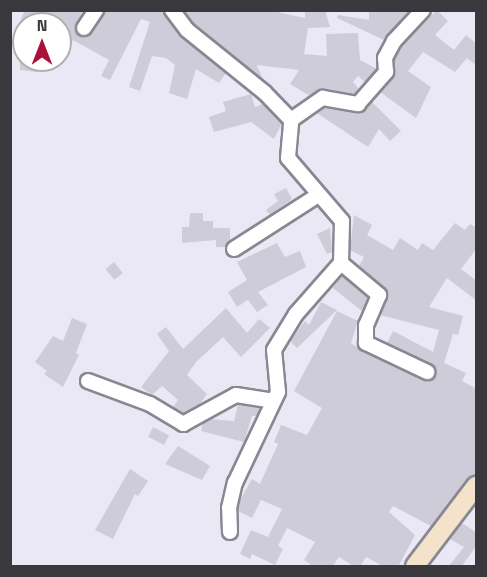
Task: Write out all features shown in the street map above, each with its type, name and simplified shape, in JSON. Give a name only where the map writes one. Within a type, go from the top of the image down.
[{"type":"street","points":[[84,28],[96,10]]},
{"type":"street","points":[[172,10],[187,30],[265,93],[291,120],[288,158],[317,196],[342,221],[341,263],[315,290],[279,338],[272,359],[278,380],[273,401],[235,483],[229,508],[230,532]]},
{"type":"street","points":[[291,120],[323,99],[358,104],[386,72],[385,58],[394,41],[423,10]]},
{"type":"street","points":[[234,249],[317,196]]},
{"type":"street","points":[[341,263],[379,295],[367,321],[366,343],[427,372]]},
{"type":"street","points":[[88,381],[150,404],[183,424],[236,395],[273,401]]},
{"type":"street","points":[[415,567],[477,486]]},
{"type":"building","points":[[25,10],[83,10],[75,28],[84,37],[91,33],[105,10],[163,10],[181,37],[226,73],[219,83],[196,69],[187,99],[169,93],[175,65],[166,58],[152,56],[140,91],[129,87],[150,22],[141,19],[110,80],[101,76],[109,60],[73,40],[72,42],[72,12],[24,12]]},
{"type":"building","points":[[184,10],[268,10],[305,18],[305,10],[325,10],[330,27],[308,28],[304,54],[327,56],[326,34],[358,33],[360,60],[377,69],[365,82],[358,76],[353,82],[359,89],[355,94],[324,89],[310,96],[290,84],[299,70],[257,65],[263,80],[194,24]]},
{"type":"building","points":[[369,10],[410,10],[384,40],[337,18],[338,15],[369,20]]},
{"type":"building","points":[[437,10],[448,21],[435,35],[454,50],[466,35],[477,44],[477,66],[467,58],[455,72],[423,52],[408,71],[431,87],[416,118],[380,92],[394,75],[394,60],[401,46]]},
{"type":"building","points":[[251,94],[255,107],[263,104],[282,123],[274,139],[251,122],[214,132],[209,117],[226,111],[223,102]]},
{"type":"building","points":[[372,102],[401,131],[390,141],[379,129],[368,147],[317,113],[325,107],[360,113]]},
{"type":"building","points":[[286,188],[292,199],[270,215],[266,210],[278,201],[274,194]]},
{"type":"building","points":[[190,213],[203,213],[203,221],[213,221],[213,228],[230,228],[230,241],[226,247],[216,247],[216,240],[182,243],[182,227],[189,227]]},
{"type":"building","points":[[354,215],[372,225],[367,235],[393,250],[400,238],[418,250],[422,243],[433,250],[455,223],[465,230],[470,224],[477,228],[477,248],[461,269],[477,281],[477,301],[447,278],[429,307],[463,316],[458,335],[453,334],[444,363],[466,373],[462,381],[477,389],[477,475],[467,479],[431,526],[393,506],[389,512],[415,535],[398,567],[385,567],[366,557],[360,567],[355,567],[339,557],[332,567],[314,567],[304,560],[315,542],[287,528],[278,546],[283,549],[275,565],[252,554],[250,559],[240,554],[251,530],[268,537],[282,509],[261,500],[252,518],[238,511],[240,500],[252,479],[260,484],[278,444],[274,442],[281,425],[307,435],[322,408],[294,391],[337,311],[358,321],[351,343],[362,351],[423,380],[435,375],[431,364],[387,343],[393,331],[433,352],[439,330],[380,315],[387,292],[359,266],[364,257],[350,250]]},
{"type":"building","points":[[330,228],[332,252],[327,254],[317,234]]},
{"type":"building","points":[[277,243],[285,257],[300,251],[306,267],[258,292],[268,305],[257,312],[248,300],[237,307],[228,292],[247,280],[237,262]]},
{"type":"building","points":[[114,262],[123,273],[114,280],[105,269]]},
{"type":"building","points":[[342,276],[368,298],[362,311],[333,288]]},
{"type":"building","points":[[321,302],[337,310],[297,348],[290,341],[305,321],[309,325]]},
{"type":"building","points":[[226,308],[247,333],[259,319],[270,328],[241,357],[223,337],[196,362],[187,375],[207,394],[199,405],[183,414],[173,407],[178,400],[162,386],[152,395],[141,387],[169,351],[157,334],[166,327],[183,349]]},
{"type":"building","points":[[72,318],[87,324],[76,353],[79,355],[63,387],[44,374],[47,371],[35,362],[53,336],[63,341]]},
{"type":"building","points":[[238,404],[260,408],[257,416],[252,416],[244,442],[201,431],[203,423],[210,419],[234,421]]},
{"type":"building","points":[[153,427],[169,435],[164,445],[148,437]]},
{"type":"building","points":[[178,446],[210,466],[202,480],[165,464]]},
{"type":"building","points":[[130,469],[148,481],[138,496],[135,494],[113,539],[95,530]]},
{"type":"building","points":[[462,523],[477,533],[477,545],[461,567],[448,567],[464,547],[450,539]]}]
